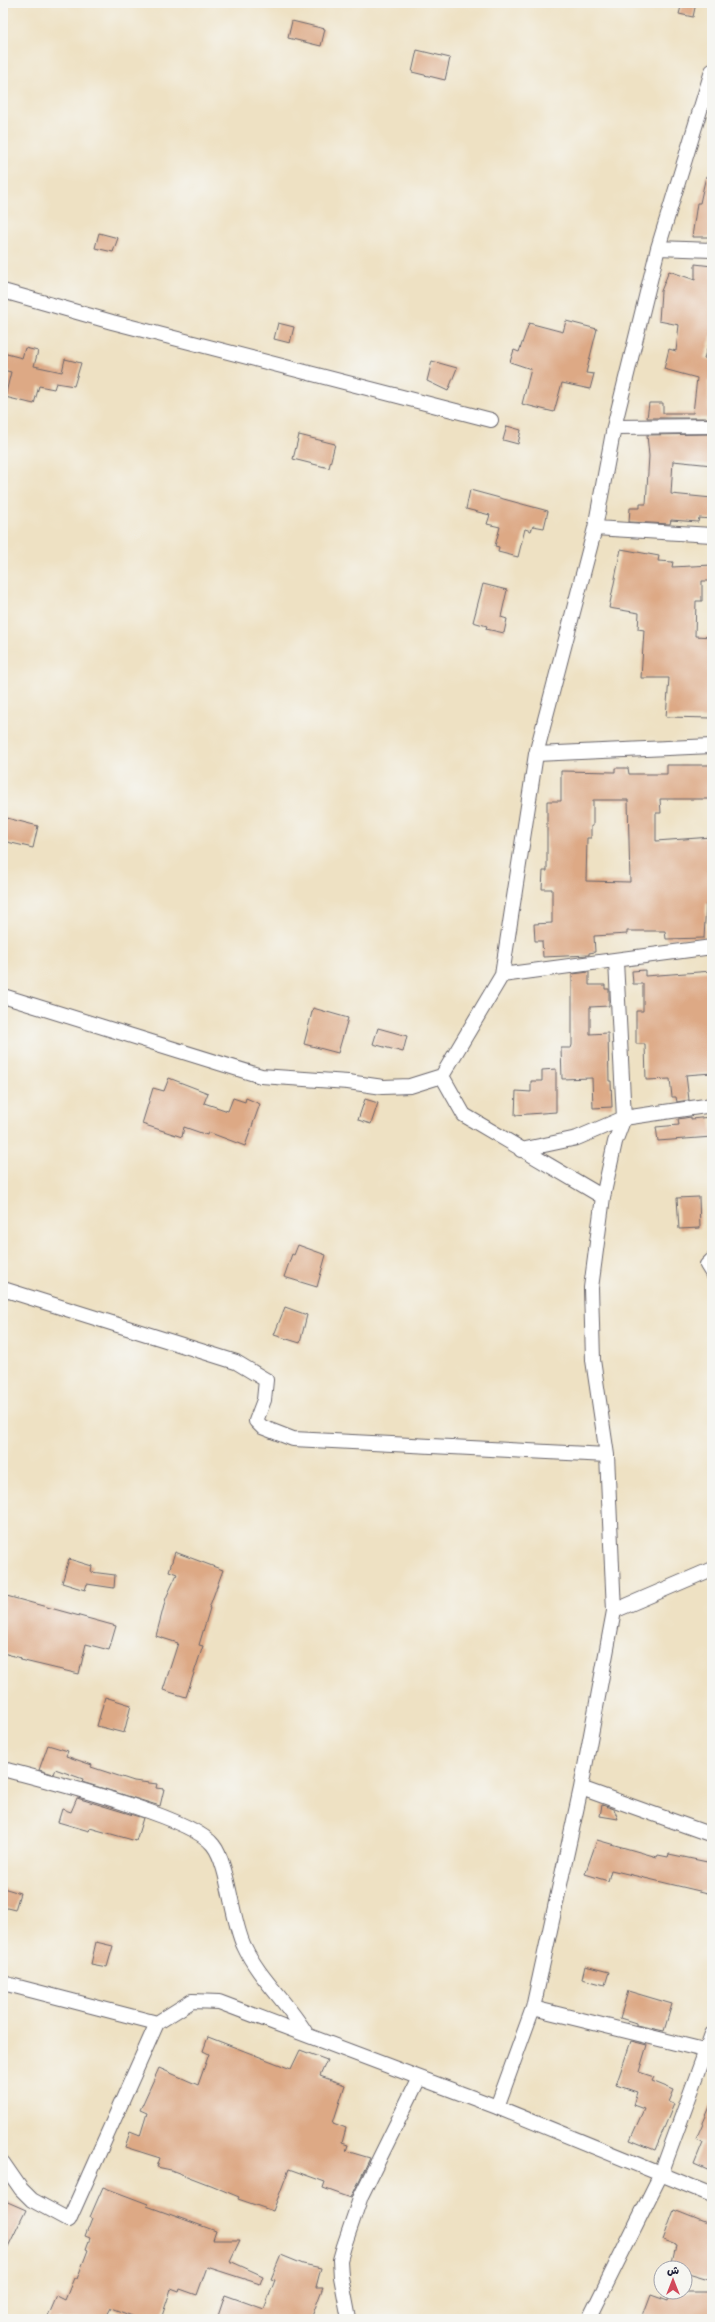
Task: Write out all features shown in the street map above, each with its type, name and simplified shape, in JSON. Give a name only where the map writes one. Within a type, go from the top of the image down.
[{"type":"street","points":[[3,996],[261,1076],[383,1087],[410,1086],[442,1076],[502,975],[536,754],[595,528],[614,426],[658,248],[712,71]]},
{"type":"street","points":[[658,248],[712,250]]},
{"type":"street","points":[[3,290],[128,326],[492,420]]},
{"type":"street","points":[[614,426],[712,426]]},
{"type":"street","points":[[595,528],[712,535]]},
{"type":"street","points":[[536,754],[712,746]]},
{"type":"street","points":[[502,975],[712,947]]},
{"type":"street","points":[[497,2107],[533,2008],[581,1788],[614,1611],[607,1455],[593,1360],[591,1288],[603,1197],[614,1142],[624,1118],[616,961]]},
{"type":"street","points":[[442,1076],[464,1115],[603,1197]]},
{"type":"street","points":[[522,1150],[577,1138],[624,1118],[712,1105]]},
{"type":"street","points":[[712,1260],[707,1265],[712,1273]]},
{"type":"street","points":[[3,1289],[236,1362],[266,1380],[264,1400],[256,1421],[262,1427],[293,1439],[607,1455]]},
{"type":"street","points":[[614,1611],[712,1569]]},
{"type":"street","points":[[3,1769],[156,1814],[191,1829],[213,1845],[224,1873],[238,1934],[245,1949],[298,2019],[307,2035]]},
{"type":"street","points":[[581,1788],[712,1835]]},
{"type":"street","points":[[3,1983],[157,2023]]},
{"type":"street","points":[[3,2163],[21,2189],[32,2200],[69,2220],[157,2023],[192,2001],[219,2002],[497,2107],[712,2195]]},
{"type":"street","points":[[533,2008],[710,2051]]},
{"type":"street","points":[[589,2319],[661,2174],[710,2051],[712,2034]]},
{"type":"street","points":[[349,2319],[341,2277],[340,2260],[344,2246],[361,2196],[419,2078]]},
{"type":"building","points":[[682,3],[696,3],[693,17],[679,14]]},
{"type":"building","points":[[292,21],[325,29],[321,46],[288,38]]},
{"type":"building","points":[[417,50],[450,58],[445,80],[412,72]]},
{"type":"building","points":[[706,176],[712,176],[712,237],[692,237],[697,203],[700,203]]},
{"type":"building","points":[[99,233],[118,238],[113,252],[95,248]]},
{"type":"building","points":[[695,264],[712,266],[712,334],[704,358],[712,360],[712,382],[708,381],[709,418],[647,418],[649,403],[663,403],[663,413],[693,413],[697,378],[664,369],[669,349],[676,351],[679,325],[659,321],[661,291],[669,271],[695,280]]},
{"type":"building","points":[[566,321],[597,329],[586,373],[594,374],[590,389],[562,383],[554,412],[522,404],[531,369],[510,362],[514,350],[519,352],[529,323],[563,332]]},
{"type":"building","points":[[278,323],[294,327],[290,343],[274,339]]},
{"type":"building","points":[[25,348],[38,351],[34,366],[62,372],[65,359],[81,363],[74,386],[56,383],[54,389],[39,386],[34,404],[5,397],[11,372],[3,370],[3,353],[22,358]]},
{"type":"building","points":[[432,361],[457,368],[448,391],[427,381]]},
{"type":"building","points":[[507,426],[521,430],[518,444],[503,440]]},
{"type":"building","points":[[712,434],[712,465],[673,461],[671,494],[712,498],[712,519],[699,518],[698,522],[671,520],[670,524],[629,522],[630,508],[640,508],[640,504],[646,504],[649,456],[647,435]]},
{"type":"building","points":[[299,435],[335,444],[329,468],[293,459]]},
{"type":"building","points":[[470,490],[548,511],[544,528],[533,526],[531,531],[525,529],[518,557],[498,552],[499,547],[495,546],[500,527],[487,524],[490,515],[466,509]]},
{"type":"building","points":[[621,549],[659,556],[658,561],[673,562],[672,567],[712,565],[712,581],[702,581],[702,601],[696,601],[695,636],[712,637],[712,718],[666,717],[669,678],[641,678],[644,630],[638,629],[639,613],[609,608]]},
{"type":"building","points":[[483,584],[507,590],[501,617],[507,619],[504,633],[486,629],[487,626],[473,622]]},
{"type":"building","points":[[667,765],[710,765],[712,799],[660,799],[661,813],[656,813],[656,841],[712,837],[712,869],[709,869],[712,904],[706,904],[704,938],[666,939],[665,931],[627,931],[627,934],[594,936],[595,952],[589,953],[589,955],[543,957],[542,941],[535,941],[534,924],[552,923],[552,889],[542,889],[543,871],[547,871],[547,801],[561,801],[561,771],[615,772],[615,768],[628,768],[629,774],[667,774]],"holes":[[[593,800],[628,800],[630,882],[586,881],[587,838],[591,838],[591,826],[593,826]]]},
{"type":"building","points":[[3,817],[38,826],[33,848],[3,841]]},
{"type":"building","points":[[645,970],[645,976],[712,971],[712,1073],[686,1075],[689,1100],[677,1102],[676,1097],[672,1097],[670,1079],[646,1080],[645,1044],[636,1044],[636,1011],[643,1011],[643,984],[633,984],[632,971]]},
{"type":"building","points":[[589,972],[589,985],[605,985],[605,989],[609,989],[609,1006],[590,1007],[590,1034],[608,1033],[609,1081],[611,1081],[612,1107],[593,1108],[592,1078],[562,1079],[561,1048],[571,1048],[572,1045],[572,974]]},
{"type":"building","points":[[313,1008],[348,1018],[338,1053],[304,1044]]},
{"type":"building","points":[[378,1028],[407,1036],[403,1052],[373,1044]]},
{"type":"building","points":[[556,1069],[556,1112],[515,1115],[516,1091],[531,1092],[531,1081],[542,1081],[542,1070]]},
{"type":"building","points":[[169,1078],[208,1093],[204,1103],[228,1111],[233,1098],[245,1102],[246,1098],[260,1104],[245,1146],[208,1132],[207,1135],[184,1127],[182,1137],[142,1124],[153,1088],[164,1091]]},
{"type":"building","points":[[365,1099],[378,1103],[371,1124],[358,1120]]},
{"type":"building","points":[[691,1117],[691,1119],[710,1117],[712,1137],[658,1141],[656,1127],[679,1125],[678,1119]]},
{"type":"building","points":[[699,1197],[700,1228],[679,1229],[677,1198]]},
{"type":"building","points":[[298,1245],[326,1255],[317,1287],[284,1277],[292,1254],[294,1255]]},
{"type":"building","points":[[285,1307],[307,1315],[300,1343],[274,1335]]},
{"type":"building","points":[[175,1552],[223,1570],[209,1608],[199,1645],[203,1646],[186,1697],[163,1690],[178,1643],[156,1636],[166,1598],[177,1574],[169,1571]]},
{"type":"building","points":[[69,1559],[92,1566],[91,1572],[115,1575],[114,1588],[87,1584],[85,1590],[62,1583]]},
{"type":"building","points":[[3,1595],[116,1626],[109,1650],[86,1644],[79,1674],[20,1660],[21,1658],[3,1653]]},
{"type":"building","points":[[105,1697],[131,1705],[124,1733],[97,1726]]},
{"type":"building","points":[[48,1745],[68,1751],[66,1756],[92,1765],[91,1767],[134,1781],[157,1784],[156,1788],[164,1789],[160,1806],[82,1782],[83,1779],[55,1769],[53,1774],[39,1770]]},
{"type":"building","points":[[77,1798],[143,1818],[136,1841],[90,1828],[89,1831],[58,1822],[62,1809],[71,1812]]},
{"type":"building","points":[[602,1805],[614,1809],[618,1819],[600,1816]]},
{"type":"building","points":[[597,1840],[657,1857],[658,1855],[668,1857],[669,1854],[712,1863],[712,1894],[611,1870],[608,1881],[585,1874]]},
{"type":"building","points":[[3,1888],[20,1893],[15,1910],[3,1907]]},
{"type":"building","points":[[96,1942],[113,1946],[107,1967],[91,1964]]},
{"type":"building","points":[[585,1966],[609,1972],[605,1985],[582,1979]]},
{"type":"building","points":[[628,1991],[672,2004],[664,2031],[636,2025],[636,2023],[620,2018]]},
{"type":"building","points":[[208,2037],[291,2069],[300,2050],[327,2060],[320,2076],[345,2085],[333,2123],[346,2128],[342,2143],[348,2145],[346,2151],[370,2158],[351,2198],[323,2188],[325,2182],[289,2169],[273,2211],[238,2199],[239,2197],[171,2170],[157,2167],[160,2158],[125,2147],[130,2132],[140,2136],[147,2113],[140,2110],[159,2068],[198,2085],[209,2054],[203,2051]]},
{"type":"building","points":[[631,2041],[647,2045],[639,2072],[654,2077],[652,2081],[674,2090],[669,2102],[674,2104],[655,2150],[630,2140],[644,2109],[633,2105],[637,2092],[616,2085]]},
{"type":"building","points":[[712,2102],[712,2172],[694,2164],[703,2142],[696,2139]]},
{"type":"building","points":[[103,2187],[148,2204],[147,2206],[216,2231],[213,2240],[240,2240],[230,2261],[263,2276],[260,2284],[207,2267],[197,2295],[180,2289],[179,2292],[171,2289],[161,2319],[140,2319],[111,2308],[105,2319],[47,2319],[57,2296],[65,2300],[74,2278],[77,2279],[88,2250],[86,2249],[90,2238],[85,2236],[92,2218],[90,2217]]},
{"type":"building","points":[[3,2200],[26,2210],[3,2257]]},
{"type":"building","points":[[674,2210],[712,2225],[712,2280],[693,2274],[693,2260],[673,2260],[676,2245],[663,2240]]},
{"type":"building","points":[[281,2255],[303,2264],[321,2268],[316,2287],[323,2287],[311,2319],[217,2319],[225,2295],[264,2309],[275,2280],[271,2279]]},
{"type":"building","points":[[693,2292],[712,2292],[712,2319],[642,2319],[651,2295],[653,2296],[653,2300],[693,2300]]}]
